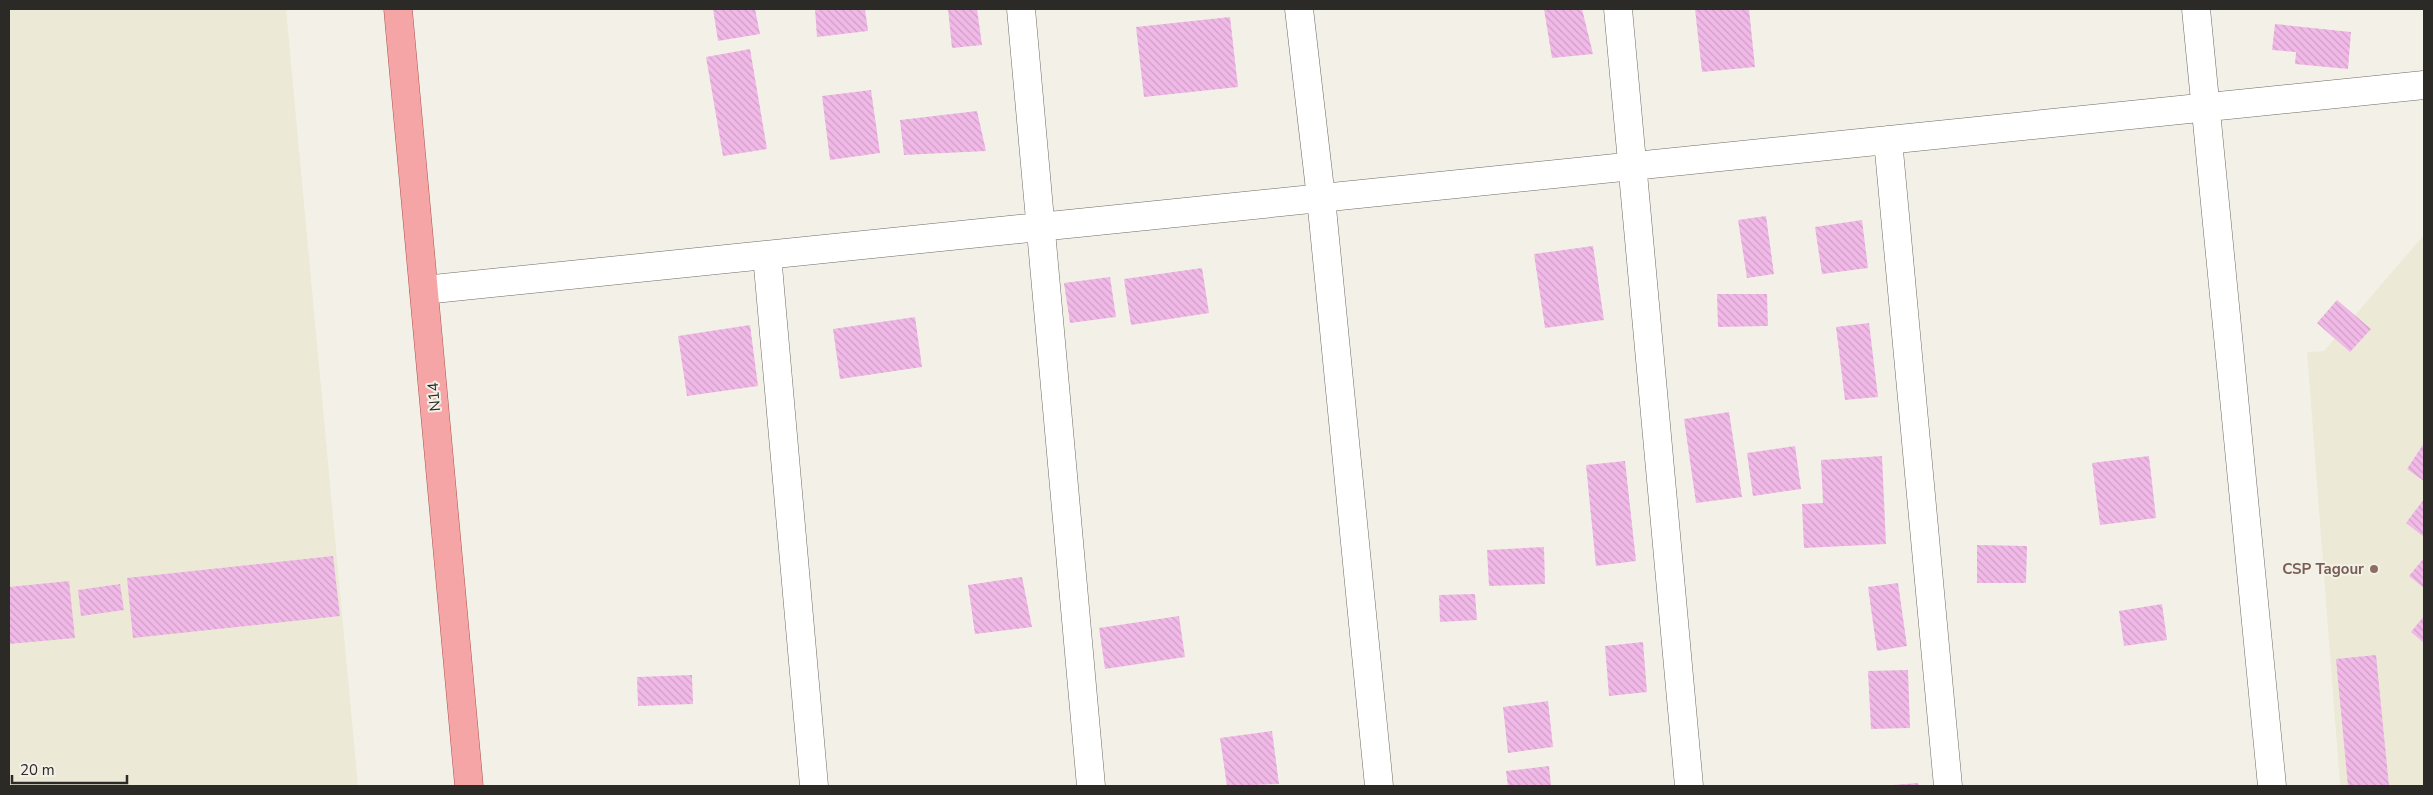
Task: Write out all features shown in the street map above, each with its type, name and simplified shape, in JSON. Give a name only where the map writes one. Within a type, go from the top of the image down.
[{"type":"main road","name":"N14","points":[[398,9],[469,786]]},
{"type":"street","points":[[1021,9],[1091,786]]},
{"type":"street","points":[[1300,9],[1321,198],[1379,786]]},
{"type":"street","points":[[1618,9],[1689,786]]},
{"type":"street","points":[[2196,9],[2272,786]]},
{"type":"street","points":[[424,290],[2424,86]]},
{"type":"street","points":[[1888,140],[1948,786]]},
{"type":"street","points":[[766,255],[814,786]]},
{"type":"shaded area","points":[[9,9],[286,9],[358,786],[9,786]]},
{"type":"shaded area","name":"CSP Tagour","points":[[2424,235],[2424,786],[2340,786],[2307,352],[2324,351]]},
{"type":"building","points":[[713,9],[755,9],[760,34],[718,41]]},
{"type":"building","points":[[815,9],[865,9],[868,31],[817,37]]},
{"type":"building","points":[[948,9],[977,9],[982,45],[952,48]]},
{"type":"building","points":[[1544,9],[1582,9],[1593,54],[1552,58]]},
{"type":"building","points":[[1695,9],[1749,9],[1755,67],[1702,72]]},
{"type":"building","points":[[1230,17],[1238,87],[1144,97],[1136,27]]},
{"type":"building","points":[[2275,24],[2351,32],[2348,69],[2295,64],[2296,52],[2272,50]]},
{"type":"building","points":[[750,49],[767,149],[723,156],[706,57]]},
{"type":"building","points":[[871,90],[880,153],[830,160],[822,96]]},
{"type":"building","points":[[977,111],[986,151],[904,155],[900,120]]},
{"type":"building","points":[[1766,216],[1774,274],[1747,278],[1738,220]]},
{"type":"building","points":[[1862,220],[1868,268],[1822,274],[1815,227]]},
{"type":"building","points":[[1593,246],[1604,320],[1545,328],[1534,254]]},
{"type":"building","points":[[1202,268],[1209,313],[1131,325],[1124,279]]},
{"type":"building","points":[[1110,277],[1116,317],[1070,323],[1064,283]]},
{"type":"building","points":[[1717,294],[1767,294],[1768,326],[1718,327]]},
{"type":"building","points":[[2337,300],[2371,329],[2350,352],[2317,323]]},
{"type":"building","points":[[915,317],[922,367],[840,379],[833,329]]},
{"type":"building","points":[[1869,323],[1878,397],[1845,400],[1836,327]]},
{"type":"building","points":[[750,325],[758,386],[687,396],[678,336]]},
{"type":"building","points":[[1729,412],[1742,497],[1696,503],[1684,419]]},
{"type":"building","points":[[2424,443],[2424,481],[2407,469]]},
{"type":"building","points":[[1795,446],[1801,489],[1753,496],[1747,453]]},
{"type":"building","points":[[1882,456],[1886,544],[1804,548],[1802,504],[1823,503],[1821,460]]},
{"type":"building","points":[[2149,456],[2156,518],[2100,525],[2092,463]]},
{"type":"building","points":[[1625,461],[1636,561],[1596,566],[1586,465]]},
{"type":"building","points":[[2424,499],[2424,537],[2406,523]]},
{"type":"building","points":[[1977,545],[2027,546],[2026,583],[1977,583]]},
{"type":"building","points":[[1544,547],[1545,584],[1489,586],[1487,550]]},
{"type":"building","points":[[333,556],[340,616],[133,638],[127,578]]},
{"type":"building","points":[[2424,558],[2424,588],[2409,576]]},
{"type":"building","points":[[1022,577],[1032,627],[975,634],[968,585]]},
{"type":"building","points":[[69,581],[75,638],[9,644],[9,587]]},
{"type":"building","points":[[1898,583],[1907,646],[1877,651],[1868,587]]},
{"type":"building","points":[[120,584],[124,610],[81,616],[78,590]]},
{"type":"building","points":[[1475,594],[1477,620],[1440,622],[1439,595]]},
{"type":"building","points":[[2162,604],[2167,640],[2124,646],[2119,611]]},
{"type":"building","points":[[1179,616],[1185,657],[1105,669],[1099,628]]},
{"type":"building","points":[[2424,616],[2424,643],[2411,632]]},
{"type":"building","points":[[1643,642],[1647,692],[1609,696],[1605,646]]},
{"type":"building","points":[[2376,655],[2389,786],[2348,786],[2336,659]]},
{"type":"building","points":[[1908,670],[1910,728],[1871,729],[1868,671]]},
{"type":"building","points":[[692,675],[693,704],[638,706],[637,677]]},
{"type":"building","points":[[1548,701],[1553,747],[1508,753],[1503,707]]},
{"type":"building","points":[[1272,731],[1279,784],[1227,786],[1220,738]]},
{"type":"building","points":[[1549,766],[1551,786],[1508,786],[1506,771]]},
{"type":"building","points":[[1918,783],[1919,786],[1893,786],[1893,785]]},
{"type":"place","name":"CSP Tagour","points":[[2374,569]]}]
